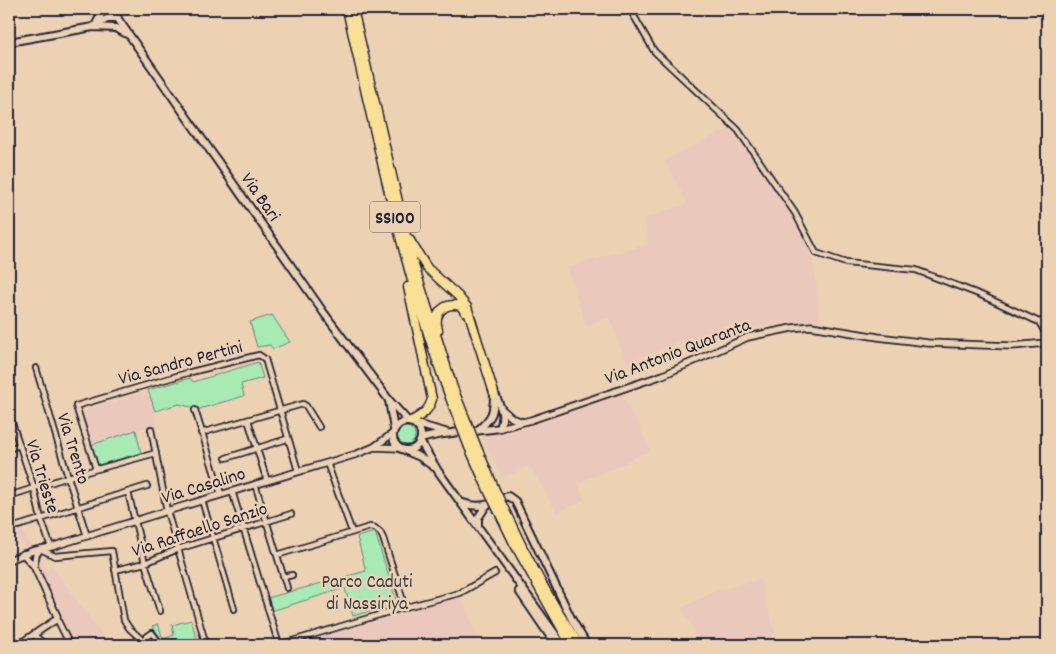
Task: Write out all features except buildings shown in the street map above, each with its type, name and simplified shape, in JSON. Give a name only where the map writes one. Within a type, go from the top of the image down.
[{"type":"highway","name":"SS100","points":[[347,9],[414,293],[444,382],[462,419]]},
{"type":"highway","name":"SS100","points":[[353,9],[403,227],[420,288],[448,371]]},
{"type":"highway","name":"SS100","points":[[387,185],[432,394],[431,405],[422,415],[411,422]]},
{"type":"highway","name":"SS100","points":[[403,227],[426,268],[458,296],[467,308],[494,394]]},
{"type":"highway","name":"SS100","points":[[472,324],[461,306],[454,305],[445,307],[439,312],[436,323],[462,419],[502,512],[571,645]]},
{"type":"highway","name":"SS100","points":[[502,512],[561,617],[579,645]]},
{"type":"main road","points":[[93,27],[101,18],[104,9]]},
{"type":"main road","name":"Via Bari","points":[[112,9],[319,305],[389,400],[411,422]]},
{"type":"main road","points":[[93,27],[109,18],[118,18]]},
{"type":"main road","points":[[101,28],[115,22],[118,18]]},
{"type":"main road","points":[[9,42],[93,27],[109,27],[121,30],[135,41]]},
{"type":"main road","points":[[494,394],[502,409],[503,419],[500,428]]},
{"type":"main road","points":[[494,394],[494,412],[500,428]]},
{"type":"main road","points":[[389,400],[393,440],[401,449],[420,457],[438,471]]},
{"type":"main road","points":[[476,432],[494,412]]},
{"type":"main road","points":[[393,432],[398,424],[411,422],[449,433]]},
{"type":"main road","points":[[411,422],[420,428],[421,440],[438,471],[564,645]]},
{"type":"main road","points":[[401,449],[414,448],[421,440],[449,433],[476,432],[500,428]]},
{"type":"main road","points":[[462,503],[471,506],[486,506],[508,496],[515,501],[572,620],[587,645]]},
{"type":"main road","points":[[478,525],[478,518],[486,506]]},
{"type":"main road","points":[[507,568],[524,600],[556,645]]},
{"type":"street","points":[[630,9],[654,51],[738,130],[796,213],[816,253],[846,263],[916,270],[1039,322],[1047,336]]},
{"type":"street","points":[[1039,322],[1047,319]]},
{"type":"street","name":"Via Antonio Quaranta","points":[[500,428],[663,375],[748,336],[792,328],[811,326],[928,343],[1012,346],[1047,343]]},
{"type":"street","name":"Via Sandro Pertini","points":[[96,469],[76,406],[187,373],[259,355],[265,360],[298,472]]},
{"type":"street","name":"Via Trento","points":[[36,368],[87,536]]},
{"type":"street","points":[[201,433],[304,404],[319,428]]},
{"type":"street","points":[[502,409],[512,418],[523,422]]},
{"type":"street","points":[[195,410],[221,494]]},
{"type":"street","name":"Via Trieste","points":[[9,414],[34,488],[51,547]]},
{"type":"street","points":[[248,420],[267,481]]},
{"type":"street","points":[[151,428],[167,510],[206,645]]},
{"type":"street","name":"Via Casalino","points":[[9,560],[167,510],[357,454],[374,447],[393,432]]},
{"type":"street","points":[[226,458],[287,439]]},
{"type":"street","points":[[9,449],[19,445]]},
{"type":"street","name":"Via Casalino","points":[[374,447],[401,449]]},
{"type":"street","points":[[9,496],[68,477],[156,453]]},
{"type":"street","points":[[327,463],[352,532]]},
{"type":"street","points":[[255,484],[287,588]]},
{"type":"street","points":[[18,526],[147,486]]},
{"type":"street","points":[[232,491],[279,645],[402,608],[460,593],[495,573]]},
{"type":"street","points":[[128,492],[145,563],[160,611]]},
{"type":"street","points":[[202,500],[234,609]]},
{"type":"street","name":"Via Raffaello Sanzio","points":[[115,570],[145,563],[178,550],[291,514]]},
{"type":"street","points":[[277,555],[370,527],[375,528],[380,532],[401,594],[402,608]]},
{"type":"street","points":[[34,566],[36,555],[40,549],[54,556],[112,550],[123,618],[129,628],[142,640],[152,634],[162,645]]},
{"type":"street","points":[[23,554],[34,566],[57,612],[57,619],[70,644]]},
{"type":"street","points":[[284,577],[292,575]]},
{"type":"street","points":[[18,645],[57,619]]},
{"type":"street","points":[[34,634],[45,645]]},
{"type":"street","points":[[299,639],[301,645]]},
{"type":"shaded area","points":[[729,128],[772,183],[809,249],[813,261],[821,322],[779,323],[749,329],[709,342],[706,332],[626,363],[609,318],[586,326],[567,267],[648,244],[645,218],[687,203],[664,160]]},
{"type":"shaded area","points":[[148,390],[158,425],[136,430],[91,445],[82,411],[110,402],[113,405],[117,404],[119,400],[139,393],[142,396],[146,395]]},
{"type":"shaded area","points":[[622,393],[651,450],[579,483],[584,500],[557,513],[530,466],[502,478],[482,436],[517,431]]},
{"type":"shaded area","points":[[12,514],[38,556],[45,557],[41,561],[47,569],[52,566],[110,645],[79,645],[60,619],[63,617],[33,560],[9,526],[9,516]]},
{"type":"shaded area","points":[[760,579],[775,633],[772,639],[748,645],[699,645],[693,628],[681,608],[715,591]]},
{"type":"shaded area","points":[[460,593],[480,643],[472,645],[305,645],[304,642]]},
{"type":"green space","points":[[272,315],[290,342],[273,349],[270,345],[257,347],[250,322]]},
{"type":"green space","points":[[258,362],[263,378],[241,384],[244,396],[199,409],[179,404],[155,411],[148,390],[190,378],[193,382]]},
{"type":"green space","points":[[402,427],[410,427],[415,432],[413,443],[402,445],[397,440],[397,432]]},
{"type":"green space","points":[[136,430],[141,453],[98,465],[91,445]]},
{"type":"green space","name":"Parco Caduti di Nassiriya","points":[[375,532],[397,603],[353,616],[345,588],[271,611],[267,598],[366,571],[357,537]]},
{"type":"green space","points":[[191,620],[199,645],[166,645],[152,626],[158,624],[163,639],[174,635],[172,625]]}]
